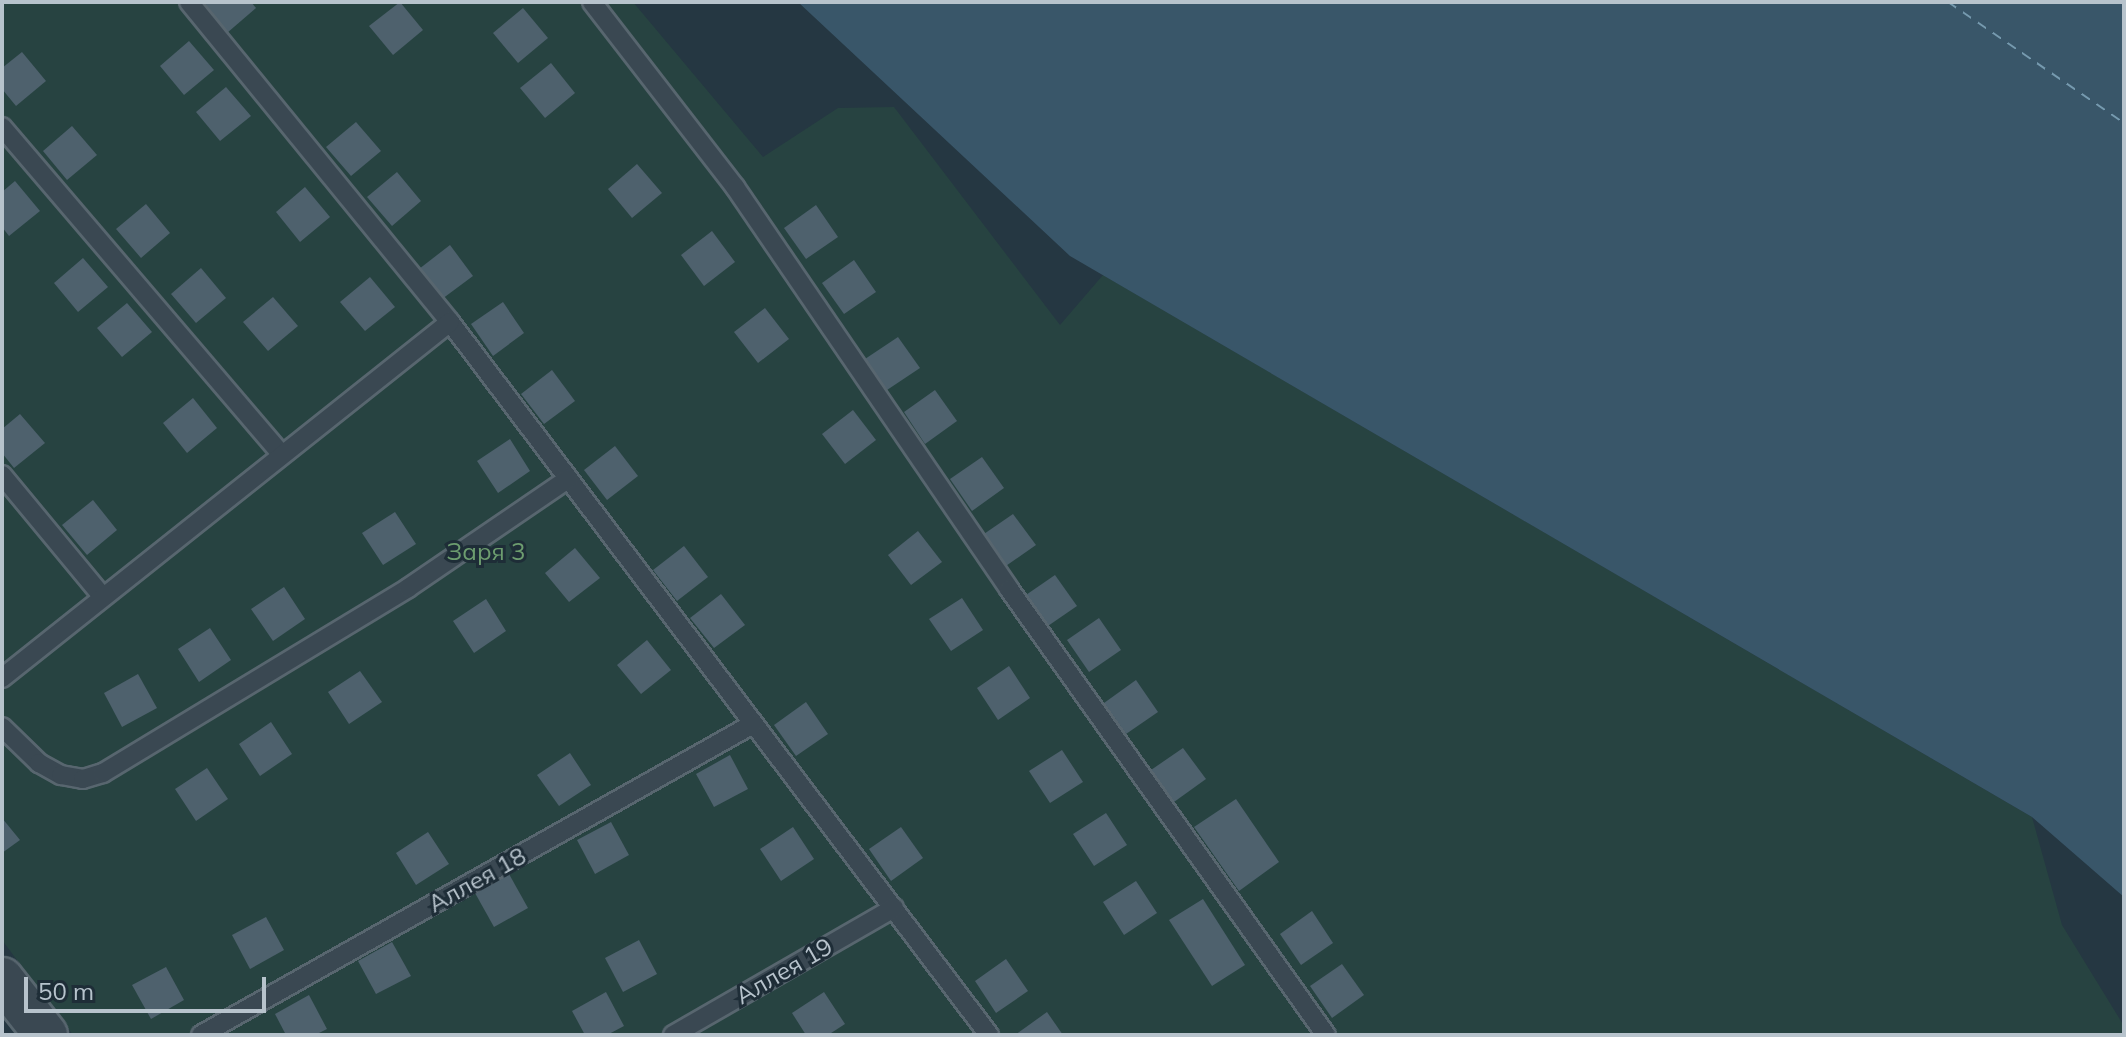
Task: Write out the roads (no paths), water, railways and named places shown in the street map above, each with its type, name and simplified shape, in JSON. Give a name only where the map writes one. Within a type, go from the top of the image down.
[{"type":"street","points":[[2,979],[46,1035]]},
{"type":"lane","points":[[189,2],[450,322],[989,1035]]},
{"type":"lane","points":[[592,2],[735,187],[1009,589],[1326,1035]]},
{"type":"lane","points":[[2,127],[281,454]]},
{"type":"lane","points":[[2,678],[450,322]]},
{"type":"lane","points":[[2,475],[102,596]]},
{"type":"lane","points":[[2,727],[39,763],[61,775],[83,779],[103,773],[408,588],[568,479]]},
{"type":"lane","name":"Аллея 18","points":[[201,1035],[753,724]]},
{"type":"lane","name":"Аллея 19","points":[[673,1035],[894,908]]},
{"type":"water","points":[[798,2],[2124,2],[2124,897],[2032,817],[1070,256]]},
{"type":"park label","name":"Заря 3","points":[[486,552]]}]
